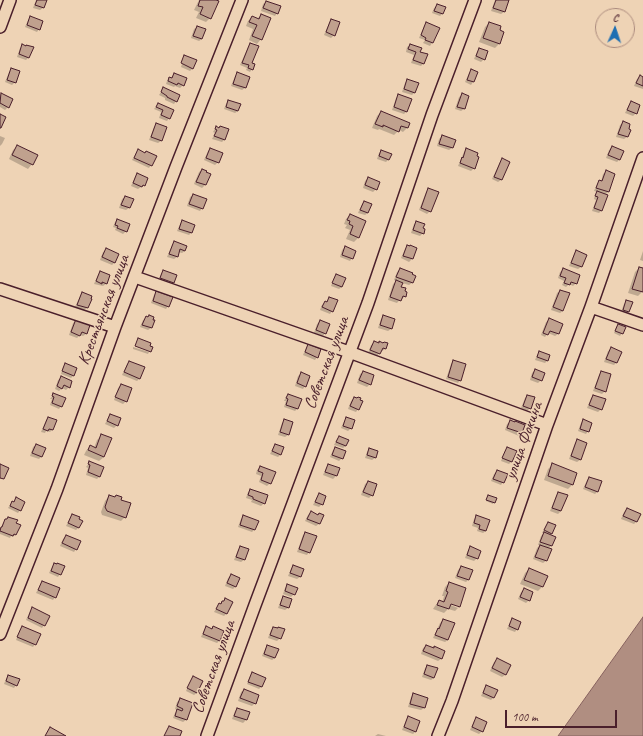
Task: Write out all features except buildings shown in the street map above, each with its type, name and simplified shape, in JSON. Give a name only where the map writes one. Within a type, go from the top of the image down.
[{"type":"street","points":[[0,27],[10,0]]},
{"type":"street","name":"Крестьянская улица","points":[[0,634],[57,489],[115,326],[242,0]]},
{"type":"street","name":"Советская улица","points":[[207,736],[368,303],[432,115],[475,0]]},
{"type":"street","name":"улица Фокина","points":[[438,736],[452,702],[547,424],[591,307],[642,161]]},
{"type":"street","points":[[135,276],[547,424]]},
{"type":"street","points":[[0,289],[115,326]]},
{"type":"street","points":[[591,307],[643,325]]},
{"type":"shaded area","points":[[643,617],[643,736],[558,736]]}]
